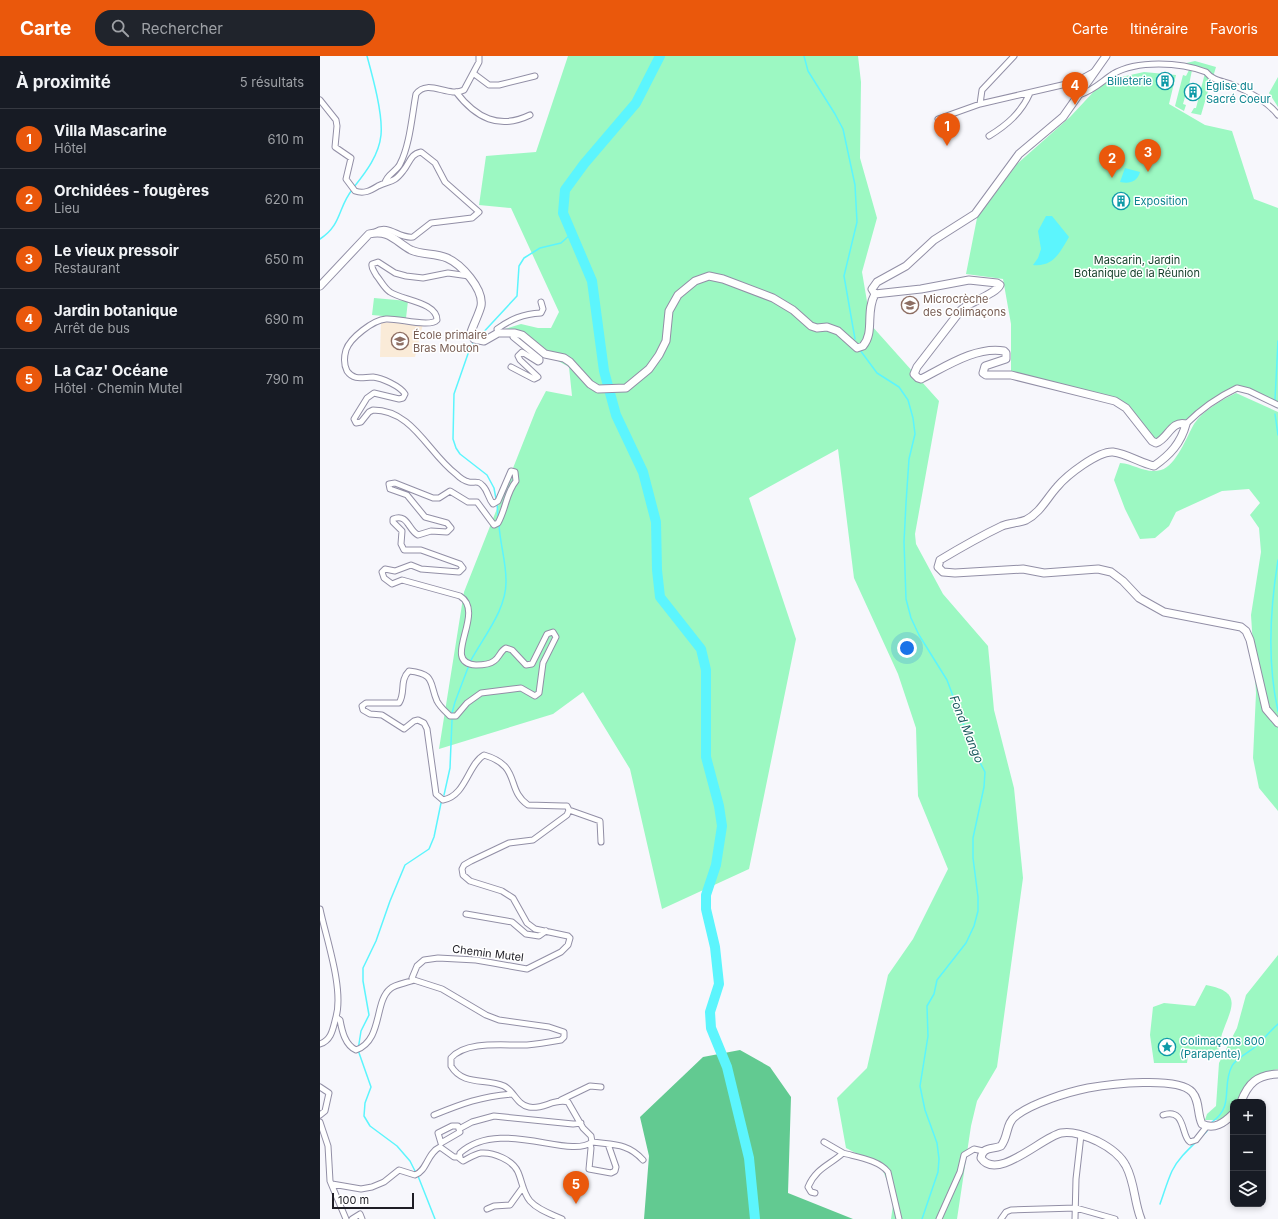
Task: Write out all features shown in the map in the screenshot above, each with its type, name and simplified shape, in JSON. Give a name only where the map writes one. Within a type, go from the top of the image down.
[{"type":"main road","points":[[875,294],[872,289],[877,282],[906,266],[934,240],[975,214],[1019,154],[1063,117],[1106,56]]},
{"type":"main road","points":[[320,286],[369,234],[374,233],[394,238],[411,250],[446,258],[464,269],[481,297],[481,305],[471,332],[474,339],[484,341],[498,333],[515,333],[522,335],[545,354],[564,358],[570,362],[590,384],[598,389],[626,388],[649,369],[659,355],[666,341],[669,311],[678,295],[695,281],[708,276],[723,279],[773,298],[793,310],[811,326],[817,328],[827,327],[838,331],[857,348],[863,346],[869,334],[869,314],[871,302],[875,294]]},
{"type":"main road","points":[[875,294],[921,289],[969,280],[997,283],[1000,285],[991,293],[968,304],[961,310],[916,368],[914,374],[918,378],[921,379],[961,360],[983,352],[1004,351],[1006,353],[1006,359],[985,366],[983,373],[986,375],[1011,375],[1115,401],[1126,408],[1152,441],[1156,443],[1161,441],[1176,424],[1186,424],[1182,438],[1178,444],[1154,466],[1128,456],[1112,452],[1099,456],[1074,471],[1057,487],[1043,506],[1026,520],[1004,526],[952,553],[940,560],[938,567],[943,572],[955,573],[1023,568],[1044,573],[1098,569],[1111,572],[1124,581],[1139,598],[1164,612],[1241,627],[1246,631],[1250,640],[1266,709],[1278,723]]},
{"type":"main road","points":[[1242,1099],[1250,1083],[1260,1078],[1278,1074]]},
{"type":"main road","points":[[1141,1219],[1132,1178],[1126,1165],[1117,1153],[1107,1146],[1070,1132],[1049,1137],[1016,1158],[1003,1164],[990,1166],[986,1164],[981,1158],[983,1151],[1001,1146],[1006,1137],[1010,1121],[1018,1114],[1050,1100],[1089,1088],[1157,1082],[1178,1084],[1186,1087],[1193,1093],[1197,1101],[1198,1117],[1202,1124],[1207,1126],[1220,1124],[1230,1116]]},
{"type":"street","points":[[385,183],[386,178],[400,165],[404,155],[416,94],[418,91],[427,87],[456,92],[464,90],[479,62],[479,56]]},
{"type":"street","points":[[980,104],[982,90],[1014,56]]},
{"type":"street","points":[[1079,95],[1090,92],[1114,73],[1131,67],[1151,64],[1166,65],[1206,72],[1210,77],[1234,86],[1266,103],[1278,115]]},
{"type":"street","points":[[938,119],[980,104],[1075,82],[1096,70]]},
{"type":"street","points":[[473,73],[489,84],[499,85],[535,76]]},
{"type":"street","points":[[456,92],[471,110],[490,121],[513,120],[530,114]]},
{"type":"street","points":[[989,136],[1006,125],[1024,105],[1030,93]]},
{"type":"street","points":[[320,100],[336,120],[337,126],[335,147],[351,158],[346,179],[355,191],[365,193],[385,183],[392,182],[403,172],[413,154],[421,152],[435,163],[445,182],[479,212],[472,218],[435,222],[427,226],[413,237],[402,236],[386,229],[380,229],[374,233]]},
{"type":"street","points":[[469,276],[448,273],[415,278],[395,273],[378,262],[372,264],[372,268],[385,288],[396,296],[424,305],[435,314],[437,320],[430,324],[386,319],[360,332],[352,339],[345,356],[345,365],[348,372],[354,377],[373,377],[380,379],[401,389],[405,394],[403,398],[399,399],[378,392],[370,395],[354,419],[356,423],[361,422],[369,412],[373,410],[394,415],[414,428],[438,458],[454,473],[468,482],[474,481],[482,484],[493,504],[498,501],[511,471],[515,472],[516,481],[510,488],[501,518],[498,523],[494,525],[477,502],[468,502],[450,491],[438,498],[433,498],[395,483],[389,484],[390,489],[410,497],[425,517],[447,523],[451,528],[447,532],[431,530],[418,535],[406,520],[400,518],[393,519],[393,522],[402,532],[401,544],[404,550],[421,550],[460,564],[464,568],[459,572],[421,569],[411,565],[395,571],[385,569],[382,572],[384,578],[392,584],[402,580],[460,596],[465,599],[469,607],[469,618],[460,654],[466,664],[488,664],[495,661],[501,651],[506,648],[512,650],[526,665],[532,664],[547,634],[553,632],[556,637],[543,663],[539,693],[535,696],[521,688],[481,693],[467,703],[456,716],[450,716],[438,703],[434,686],[430,679],[423,674],[409,671],[404,675],[402,683],[403,694],[399,703],[366,703],[362,706],[363,710],[370,714],[382,715],[404,729],[414,721],[418,720],[424,723],[427,729],[436,794],[443,800],[448,799],[455,794],[468,779],[479,758],[484,755],[502,762],[505,765],[519,794],[528,805],[567,806],[569,810],[600,821],[600,842]]},
{"type":"street","points":[[498,333],[497,329],[514,318],[527,314],[541,313],[543,309],[541,302]]},
{"type":"street","points":[[511,367],[534,379],[538,377],[520,360],[518,356],[522,352],[528,354],[538,362],[540,359],[514,337],[515,333]]},
{"type":"street","points":[[1186,424],[1195,415],[1220,397],[1237,388],[1249,391],[1278,405]]},
{"type":"street","name":"Chemin Mutel","points":[[414,980],[412,978],[417,966],[424,960],[438,958],[476,960],[505,964],[519,969],[534,967],[561,952],[568,945],[570,938],[568,936],[535,929],[527,923],[519,906],[508,894],[470,881],[463,875],[462,869],[464,865],[471,860],[509,843],[534,840],[567,815],[569,810]]},
{"type":"street","points":[[320,909],[333,957],[338,1002],[336,1017],[330,1036],[326,1041],[320,1044]]},
{"type":"street","points":[[466,914],[512,922],[526,934],[539,936],[546,931]]},
{"type":"street","points":[[336,1017],[340,1020],[342,1032],[352,1048],[356,1050],[362,1047],[369,1040],[379,1019],[384,996],[391,988],[414,980],[442,989],[486,1015],[499,1020],[549,1027],[564,1032],[564,1037],[561,1040],[526,1045],[495,1044],[456,1052],[451,1058],[451,1066],[460,1077],[505,1087],[520,1103],[527,1107],[535,1108],[561,1100],[590,1086],[602,1087]]},
{"type":"street","points":[[320,1087],[329,1093],[325,1111],[320,1115]]},
{"type":"street","points":[[434,1115],[472,1100],[490,1096],[512,1094]]},
{"type":"street","points":[[561,1100],[568,1102],[591,1136],[589,1169],[611,1173],[615,1171],[616,1167],[608,1144]]},
{"type":"street","points":[[1163,1115],[1172,1114],[1180,1120],[1185,1129],[1186,1138],[1190,1142],[1196,1140],[1207,1126]]},
{"type":"street","points":[[459,1129],[472,1122],[494,1116],[573,1124],[581,1123]]},
{"type":"street","points":[[320,1122],[328,1146],[332,1184],[346,1219]]},
{"type":"street","points":[[1075,1219],[1076,1179],[1081,1135]]},
{"type":"street","points":[[460,1157],[460,1153],[465,1149],[480,1142],[497,1138],[513,1138],[570,1146],[591,1143],[626,1146],[635,1151],[643,1160]]},
{"type":"street","points":[[824,1142],[843,1153],[878,1164],[885,1168],[891,1181],[900,1219]]},
{"type":"street","points":[[332,1184],[361,1189],[379,1185],[399,1170],[414,1175],[420,1172],[434,1150],[440,1147],[454,1157],[460,1157],[463,1160],[479,1153],[489,1153],[501,1158],[517,1170],[530,1202],[540,1209],[562,1219]]},
{"type":"street","points":[[939,1219],[960,1172],[964,1155],[974,1149],[983,1151]]},
{"type":"street","points":[[815,1193],[811,1192],[808,1187],[814,1177],[826,1164],[843,1153]]},
{"type":"street","points":[[487,1208],[510,1205],[523,1187]]},
{"type":"street","points":[[1001,1219],[1006,1212],[1011,1210],[1076,1208],[1115,1219]]},
{"type":"street","points":[[352,1219],[360,1214],[362,1219]]},
{"type":"shaded area","name":"École primaire Bras Mouton","points":[[381,322],[423,324],[415,357],[380,357]]},
{"type":"green space","points":[[568,56],[858,56],[861,82],[860,158],[877,218],[862,272],[871,325],[939,401],[915,534],[916,544],[943,594],[988,646],[994,710],[1014,788],[1023,878],[997,1067],[977,1101],[971,1126],[957,1219],[891,1219],[894,1198],[881,1166],[846,1148],[837,1098],[867,1068],[888,975],[913,939],[948,869],[918,796],[916,728],[898,674],[854,578],[838,449],[749,498],[796,639],[749,869],[662,909],[630,769],[583,692],[553,714],[439,749],[464,592],[536,410],[546,391],[572,396],[569,367],[502,330],[521,324],[538,328],[551,328],[559,312],[511,208],[479,205],[486,156],[536,152]]},
{"type":"green space","points":[[1195,61],[1216,67],[1213,77],[1205,68],[1182,64]]},
{"type":"green space","points":[[1189,70],[1192,70],[1189,85],[1191,86],[1188,98],[1185,97],[1183,104],[1186,105],[1184,111],[1175,106],[1183,75],[1186,76]]},
{"type":"green space","name":"Mascarin, Jardin Botanique de la Réunion","points":[[1144,72],[1176,75],[1169,104],[1205,125],[1232,131],[1254,199],[1278,208],[1278,405],[1237,388],[1219,397],[1186,424],[1181,423],[1156,443],[1115,401],[1011,375],[1011,324],[1003,279],[966,274],[977,218],[1017,164],[1070,117],[1098,87],[1112,79]]},
{"type":"green space","points":[[1205,73],[1211,81],[1201,115],[1191,113],[1194,108],[1196,108]]},
{"type":"green space","points":[[1278,77],[1278,107],[1269,93]]},
{"type":"green space","points":[[374,298],[408,301],[406,318],[372,315]]},
{"type":"green space","points":[[1236,393],[1278,412],[1278,811],[1259,788],[1253,758],[1256,693],[1251,615],[1261,552],[1259,528],[1250,515],[1260,503],[1249,489],[1222,491],[1176,512],[1169,526],[1155,538],[1140,539],[1125,509],[1114,480],[1120,463],[1145,470],[1155,471],[1161,470],[1172,463],[1194,424],[1202,414]]},
{"type":"green space","points":[[1278,955],[1278,1069],[1262,1073],[1252,1078],[1245,1086],[1239,1099],[1230,1099],[1230,1113],[1221,1120],[1205,1120],[1207,1114],[1216,1106],[1219,1063],[1237,1028],[1246,995]]},
{"type":"green space","points":[[1206,985],[1226,992],[1232,1002],[1229,1016],[1221,1036],[1218,1053],[1189,1049],[1187,1063],[1154,1063],[1150,1035],[1153,1007],[1164,1003],[1195,1006]]},
{"type":"green space","points":[[740,1050],[770,1067],[791,1097],[788,1193],[853,1219],[644,1219],[649,1156],[640,1117],[703,1057]]},
{"type":"water","points":[[1125,168],[1140,172],[1133,182],[1120,182]]},
{"type":"water","points":[[1046,216],[1052,216],[1069,237],[1056,257],[1051,261],[1046,264],[1033,265],[1038,258],[1041,249],[1038,231]]},
{"type":"waterway","points":[[354,187],[375,156],[381,135],[379,107],[367,56]]},
{"type":"waterway","points":[[660,56],[636,103],[584,164],[565,190],[563,213],[592,281],[604,371],[616,415],[643,472],[656,522],[657,570],[660,597],[701,649],[706,670],[706,757],[719,806],[722,826],[716,865],[706,895],[706,909],[715,947],[719,984],[710,1012],[711,1028],[727,1067],[749,1158],[755,1219]]},
{"type":"waterway","name":"Fond Mango","points":[[804,56],[808,71],[843,129],[855,185],[857,222],[844,276],[855,339]]},
{"type":"waterway","points":[[320,239],[327,234],[336,222],[344,203],[352,190]]},
{"type":"waterway","points":[[479,337],[517,296],[519,266],[524,258],[540,248],[561,243],[571,234]]},
{"type":"waterway","points":[[475,341],[470,348],[454,394],[453,439],[460,454],[487,475],[494,488],[496,499]]},
{"type":"waterway","points":[[1275,400],[1278,341]]},
{"type":"waterway","name":"Fond Mango","points":[[860,350],[877,373],[899,387],[908,400],[913,418],[915,434],[909,459],[906,503],[904,542],[906,599],[911,618],[919,635],[947,680],[972,747],[985,772],[984,787],[973,838],[973,858],[978,897],[978,911],[974,926],[966,943],[937,980],[934,994],[927,1006],[928,1036],[920,1086],[925,1110],[937,1143],[939,1159],[938,1172],[922,1219]]},
{"type":"waterway","points":[[1275,414],[1278,435]]},
{"type":"waterway","points":[[497,503],[498,517]]},
{"type":"waterway","points":[[470,662],[493,623],[503,602],[506,573],[499,525]]},
{"type":"waterway","points":[[1278,560],[1273,597],[1271,636],[1272,674],[1278,711]]},
{"type":"waterway","points":[[452,713],[469,665]]},
{"type":"waterway","points":[[444,795],[450,768],[452,720]]},
{"type":"waterway","points":[[416,1173],[410,1161],[397,1146],[370,1126],[364,1116],[365,1103],[371,1087],[358,1050],[361,1031],[369,1015],[363,981],[363,968],[376,941],[405,865],[429,849],[434,837],[441,803]]},
{"type":"waterway","points":[[1212,1122],[1219,1116],[1226,1103],[1227,1081],[1234,1063],[1256,1046],[1278,1024]]},
{"type":"waterway","points":[[1160,1204],[1175,1165],[1207,1131]]},
{"type":"waterway","points":[[418,1176],[435,1219]]},
{"type":"place","name":"Billeterie","points":[[1165,81]]},
{"type":"place","name":"Église du Sacré Coeur","points":[[1193,92]]},
{"type":"place","name":"Jardin botanique","points":[[1075,105]]},
{"type":"place","name":"Villa Mascarine","points":[[947,146]]},
{"type":"place","name":"Le vieux pressoir","points":[[1148,172]]},
{"type":"place","name":"Orchidées - fougères","points":[[1112,178]]},
{"type":"place","name":"Exposition","points":[[1121,201]]},
{"type":"place","name":"Microcrèche des Colimaçons","points":[[910,305]]},
{"type":"place","name":"École primaire Bras Mouton","points":[[400,341]]},
{"type":"place","name":"Colimaçons 800 (Parapente)","points":[[1167,1047]]},
{"type":"place","name":"La Caz' Océane","points":[[576,1204]]}]
